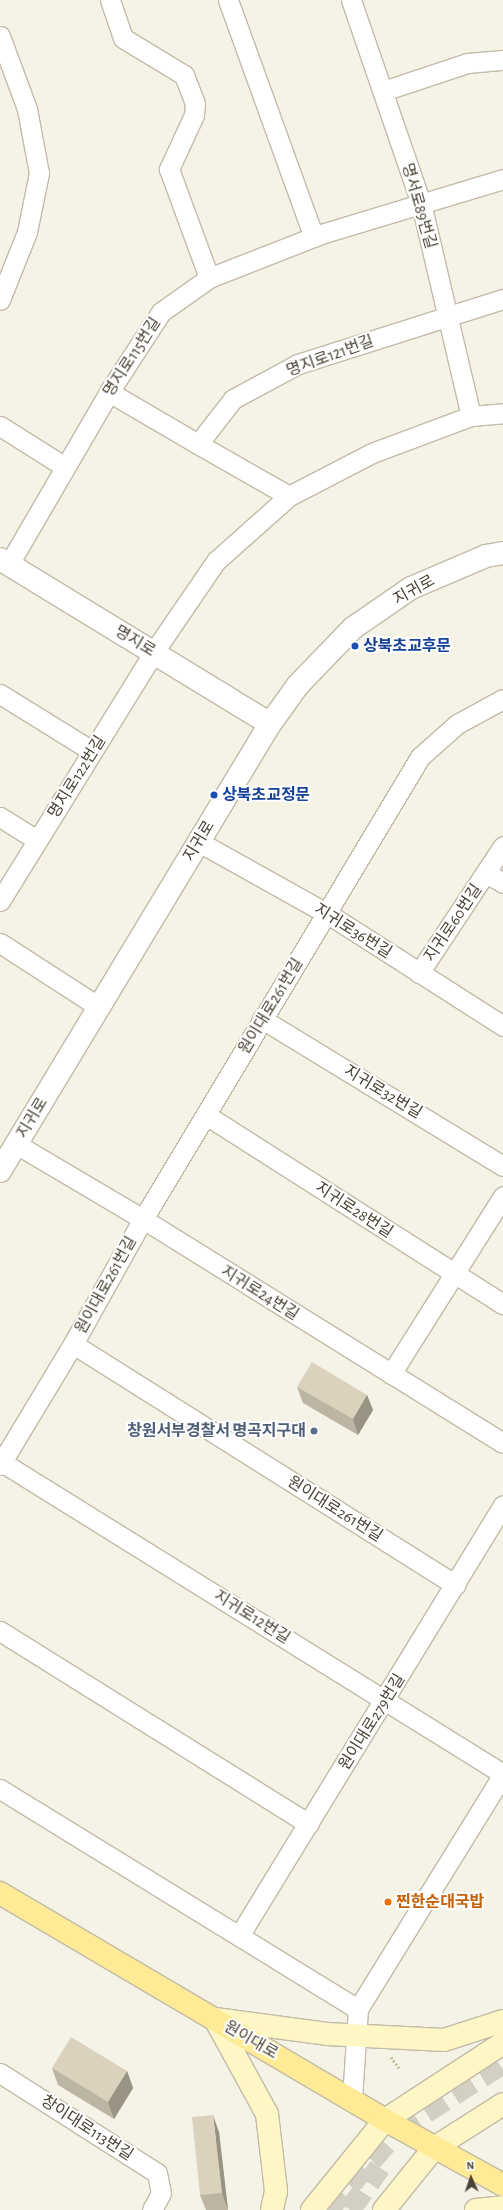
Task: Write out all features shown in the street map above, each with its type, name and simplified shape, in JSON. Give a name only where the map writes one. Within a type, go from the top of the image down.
[{"type":"main road","name":"원이대로","points":[[0,1893],[352,2099],[385,2120],[503,2185]]},
{"type":"main road","points":[[215,2019],[327,2034],[444,2040],[503,2021]]},
{"type":"main road","points":[[215,2019],[267,2114],[276,2192],[272,2210]]},
{"type":"main road","points":[[312,2210],[385,2120],[503,2043]]},
{"type":"main road","points":[[384,2210],[434,2148],[503,2104]]},
{"type":"main road","points":[[476,2210],[503,2207]]},
{"type":"street","points":[[110,0],[123,38],[184,74],[195,103],[194,115],[169,168],[209,278]]},
{"type":"street","points":[[228,0],[314,237]]},
{"type":"street","name":"명서로89번길","points":[[351,0],[421,203],[471,416]]},
{"type":"street","points":[[0,36],[27,109],[39,173],[27,232],[0,300]]},
{"type":"street","points":[[383,91],[467,63],[503,60]]},
{"type":"street","name":"명지로115번길","points":[[4,562],[65,467],[109,392],[161,312],[209,278],[314,237],[503,179]]},
{"type":"street","name":"명지로121번길","points":[[198,444],[233,399],[298,364],[447,315],[503,299]]},
{"type":"street","points":[[109,392],[289,496]]},
{"type":"street","points":[[153,653],[216,561],[289,496],[372,453],[471,416],[503,413]]},
{"type":"street","points":[[0,426],[65,467]]},
{"type":"street","name":"지귀로","points":[[0,1171],[270,724],[298,685],[353,628],[411,588],[486,556],[503,553]]},
{"type":"street","name":"명지로","points":[[4,562],[270,724]]},
{"type":"street","name":"명지로122번길","points":[[0,901],[153,653]]},
{"type":"street","points":[[0,694],[92,751]]},
{"type":"street","name":"원이대로261번길","points":[[1,1463],[74,1344],[143,1219],[262,1019],[328,914],[420,757],[457,724],[503,699]]},
{"type":"street","points":[[0,817],[37,840]]},
{"type":"street","name":"지귀로36번길","points":[[199,842],[328,914],[503,1026]]},
{"type":"street","name":"지귀로60번길","points":[[419,973],[503,846]]},
{"type":"street","name":"지귀로60번길","points":[[486,873],[503,884]]},
{"type":"street","points":[[0,943],[99,1007]]},
{"type":"street","name":"지귀로32번길","points":[[262,1019],[503,1166]]},
{"type":"street","name":"지귀로28번길","points":[[206,1115],[503,1304]]},
{"type":"street","name":"지귀로24번길","points":[[16,1144],[143,1219],[503,1443]]},
{"type":"street","points":[[391,1374],[503,1196]]},
{"type":"street","name":"원이대로261번길","points":[[74,1344],[455,1585]]},
{"type":"street","name":"지귀로12번길","points":[[1,1463],[386,1700],[503,1774]]},
{"type":"street","name":"원이대로279번길","points":[[239,1936],[386,1700],[503,1505]]},
{"type":"street","points":[[0,1631],[309,1824]]},
{"type":"street","points":[[352,2099],[358,2010],[503,1774]]},
{"type":"street","points":[[0,1789],[358,2010]]},
{"type":"street","name":"창이대로113번길","points":[[0,2073],[157,2173],[161,2193],[152,2210]]},
{"type":"building","points":[[312,1362],[367,1395],[353,1419],[297,1387]]},
{"type":"building","points":[[71,2037],[127,2071],[108,2102],[52,2068]]},
{"type":"building","points":[[213,2115],[222,2193],[200,2195],[192,2117]]},
{"type":"tunnel","points":[[328,2210],[398,2130],[503,2063]]},
{"type":"tunnel","points":[[350,2210],[380,2167]]},
{"type":"place","name":"상북초교후문","points":[[355,646]]},
{"type":"place","name":"상북초교정문","points":[[214,795]]},
{"type":"place","name":"창원서부경찰서 명곡지구대","points":[[314,1431]]},
{"type":"place","name":"찐한순대국밥","points":[[388,1902]]}]
